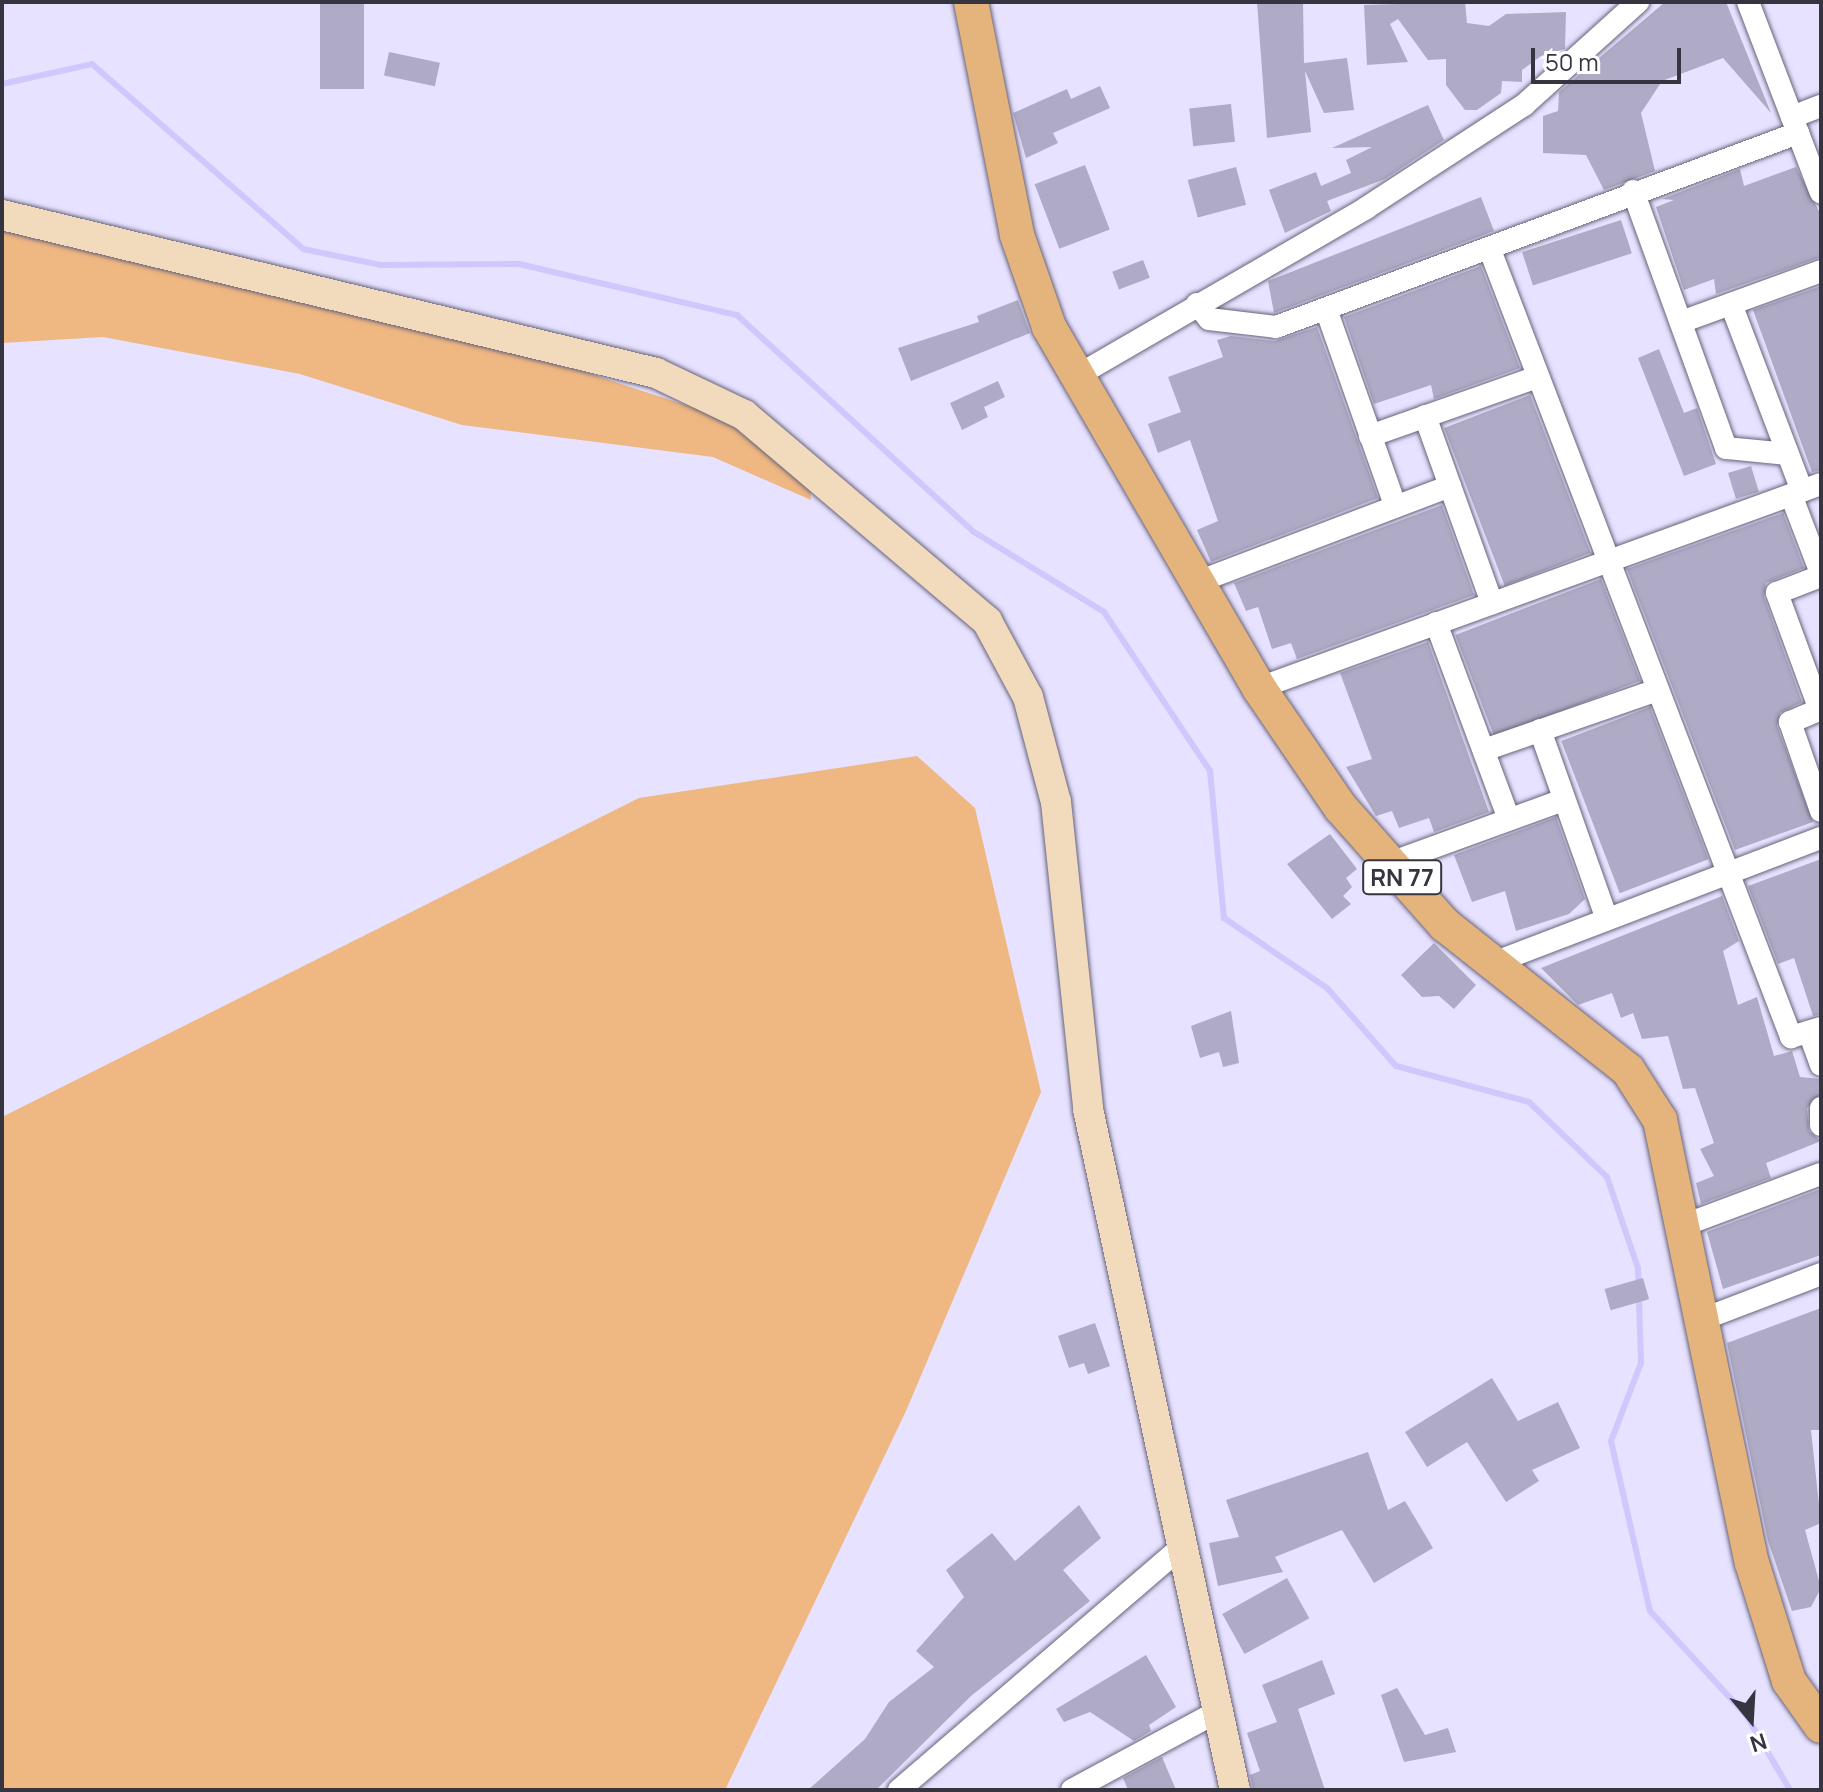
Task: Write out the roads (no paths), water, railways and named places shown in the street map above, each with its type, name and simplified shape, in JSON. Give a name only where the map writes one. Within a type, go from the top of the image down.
[{"type":"main road","name":"RN 77","points":[[971,2],[1017,235],[1075,377],[1259,688],[1341,808],[1390,863],[1488,965],[1628,1070],[1660,1120],[1687,1224],[1752,1563],[1789,1681],[1821,1726]]},
{"type":"main road","points":[[2,215],[656,373],[744,415],[987,621],[1028,697],[1056,802],[1088,1109],[1180,1548],[1235,1790]]},
{"type":"street","points":[[1075,377],[1366,208],[1524,105],[1638,2]]},
{"type":"street","points":[[1748,2],[1821,193]]},
{"type":"street","points":[[1197,304],[1209,319],[1276,327],[1490,250],[1795,125],[1821,106]]},
{"type":"street","points":[[1633,191],[1726,448],[1788,454]]},
{"type":"street","points":[[1490,250],[1723,875],[1791,1037],[1815,1030],[1821,1065]]},
{"type":"street","points":[[1681,322],[1821,271]]},
{"type":"street","points":[[1731,304],[1788,454],[1805,490],[1821,575],[1777,593],[1820,710],[1790,722],[1821,811]]},
{"type":"street","points":[[1326,309],[1395,505]]},
{"type":"street","points":[[1370,436],[1538,377]]},
{"type":"street","points":[[1425,416],[1492,603]]},
{"type":"street","points":[[1195,583],[1450,486]]},
{"type":"street","points":[[1259,688],[1805,490]]},
{"type":"street","points":[[1436,623],[1508,817]]},
{"type":"street","points":[[1484,750],[1654,691]]},
{"type":"street","points":[[1540,730],[1607,919]]},
{"type":"street","points":[[1390,863],[1508,817],[1563,800]]},
{"type":"street","points":[[1488,965],[1821,838]]},
{"type":"street","points":[[1821,1108],[1821,1125]]},
{"type":"street","points":[[1687,1224],[1821,1174]]},
{"type":"street","points":[[1706,1318],[1821,1274]]},
{"type":"street","points":[[899,1790],[1180,1548]]},
{"type":"street","points":[[1072,1790],[1217,1712]]},
{"type":"waterway","points":[[2,84],[92,64],[303,249],[381,265],[519,264],[737,315],[974,532],[1104,612],[1210,771],[1224,918],[1327,988],[1396,1066],[1529,1102],[1607,1177],[1638,1268],[1641,1363],[1611,1441],[1650,1611],[1746,1715],[1790,1790]]}]
